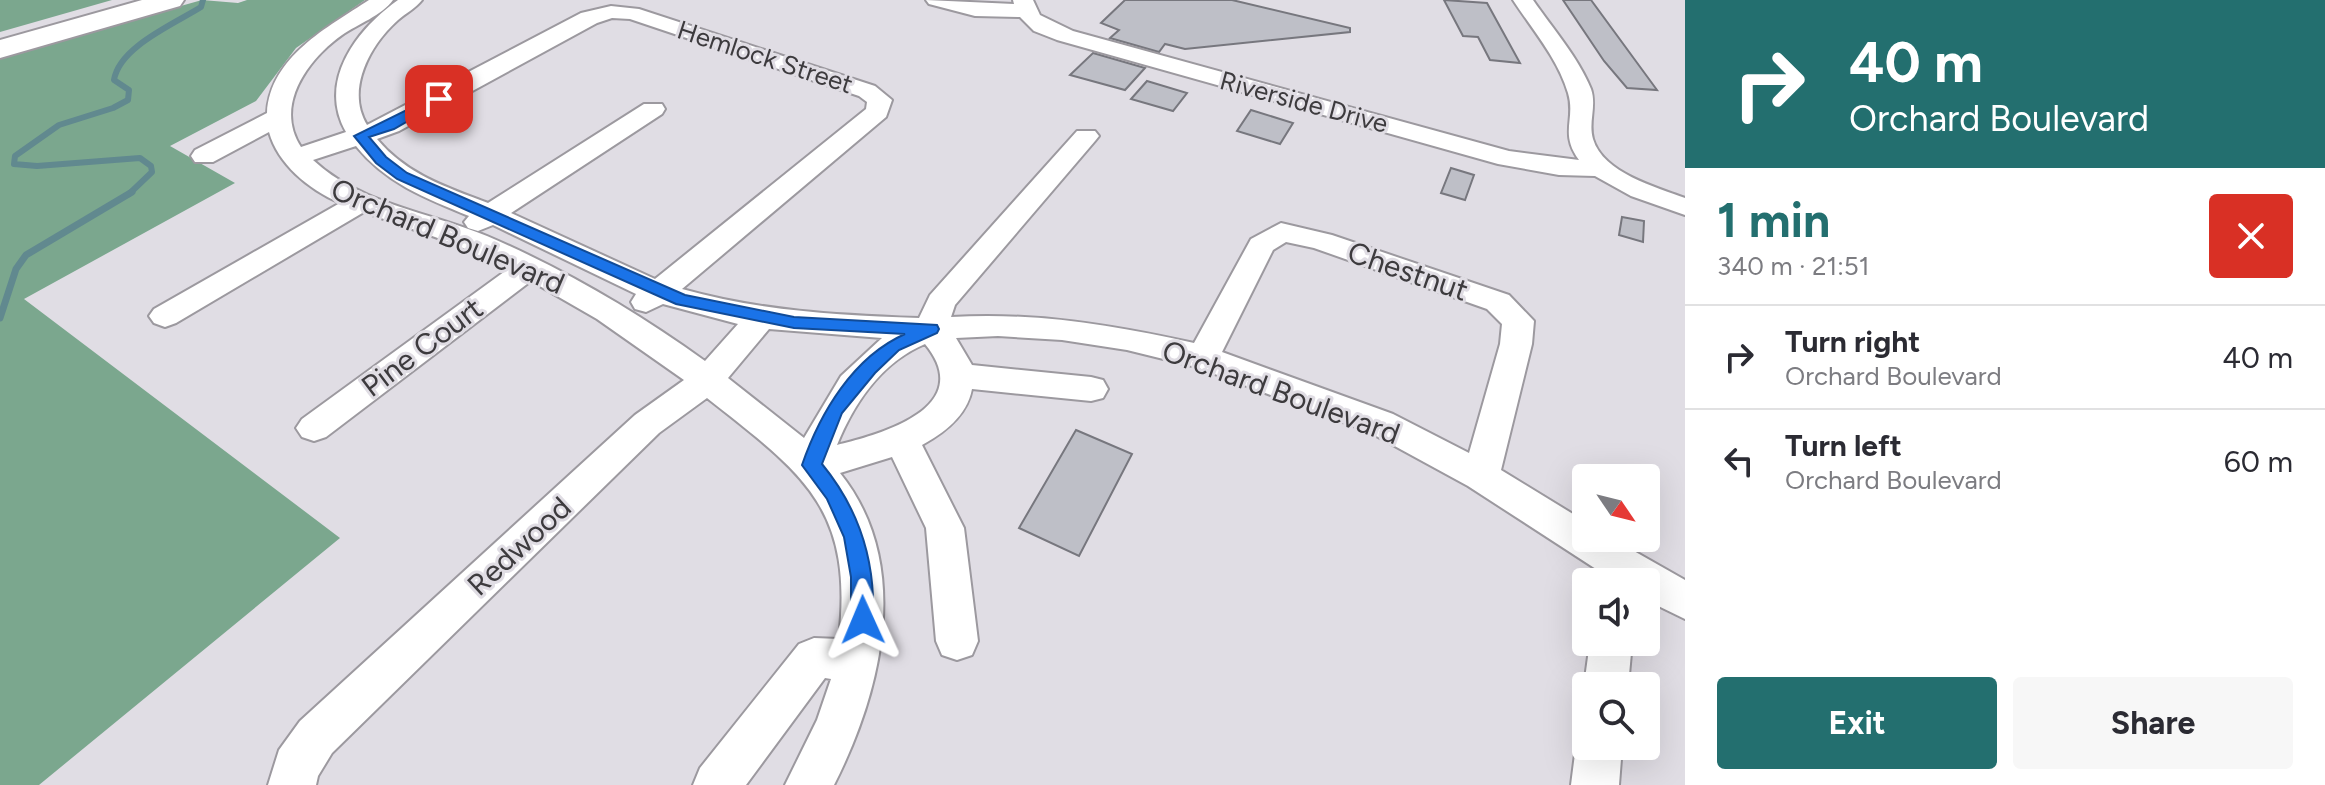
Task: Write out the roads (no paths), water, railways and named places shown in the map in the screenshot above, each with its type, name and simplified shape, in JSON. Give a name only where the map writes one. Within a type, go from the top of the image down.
[{"type":"main road","points":[[0,49],[171,0]]},
{"type":"street","points":[[936,0],[975,10],[1024,6]]},
{"type":"street","points":[[1523,0],[1578,85],[1584,106],[1580,140],[1602,168],[1632,186],[1685,207]]},
{"type":"street","name":"Orchard Boulevard","points":[[401,1],[338,28],[303,58],[285,84],[278,117],[282,139],[294,158],[321,182],[361,202],[458,236],[530,267],[623,320],[708,380],[812,465],[835,494],[854,537],[862,577],[863,642],[833,742],[809,785]]},
{"type":"street","name":"Orchard Boulevard","points":[[401,1],[376,28],[353,62],[347,99],[351,119],[361,136],[381,160],[402,176],[658,292],[761,318],[830,325],[931,329],[998,325],[1062,329],[1127,339],[1203,357],[1381,423],[1481,476],[1612,568]]},
{"type":"street","name":"Riverside Drive","points":[[1024,6],[1040,25],[1059,34],[1507,158],[1559,167],[1602,168]]},
{"type":"street","name":"Hemlock Street","points":[[294,158],[390,126],[589,18],[611,12],[632,13],[875,95],[880,100],[877,112],[623,320]]},
{"type":"street","points":[[458,236],[653,109]]},
{"type":"street","points":[[204,156],[278,117]]},
{"type":"street","points":[[812,465],[874,452],[942,414],[955,393],[958,376],[946,348],[931,329],[941,302],[1086,136]]},
{"type":"street","points":[[165,316],[361,202]]},
{"type":"street","name":"Chestnut","points":[[1203,357],[1261,245],[1281,232],[1322,241],[1498,302],[1518,321],[1516,344],[1481,476]]},
{"type":"street","name":"Pine Court","points":[[314,428],[530,267]]},
{"type":"street","name":"Redwood","points":[[292,785],[296,767],[316,737],[647,424],[708,380],[761,318]]},
{"type":"street","name":"Orchard Boulevard","points":[[812,465],[823,431],[835,409],[869,368],[893,346],[931,329]]},
{"type":"street","points":[[958,376],[1091,389]]},
{"type":"street","points":[[901,439],[945,528],[957,641]]},
{"type":"street","name":"Orchard Boulevard","points":[[1660,590],[1685,601]]},
{"type":"street","points":[[717,785],[814,658],[859,660]]},
{"type":"street","points":[[1595,785],[1598,760]]},
{"type":"waterway","points":[[130,193],[152,172],[151,166],[140,158],[37,166],[14,164],[15,156],[59,125],[113,108],[128,100],[129,90],[114,80],[126,57],[149,38],[201,7],[203,0]]},
{"type":"waterway","points":[[0,318],[16,269],[26,255],[130,193]]}]
